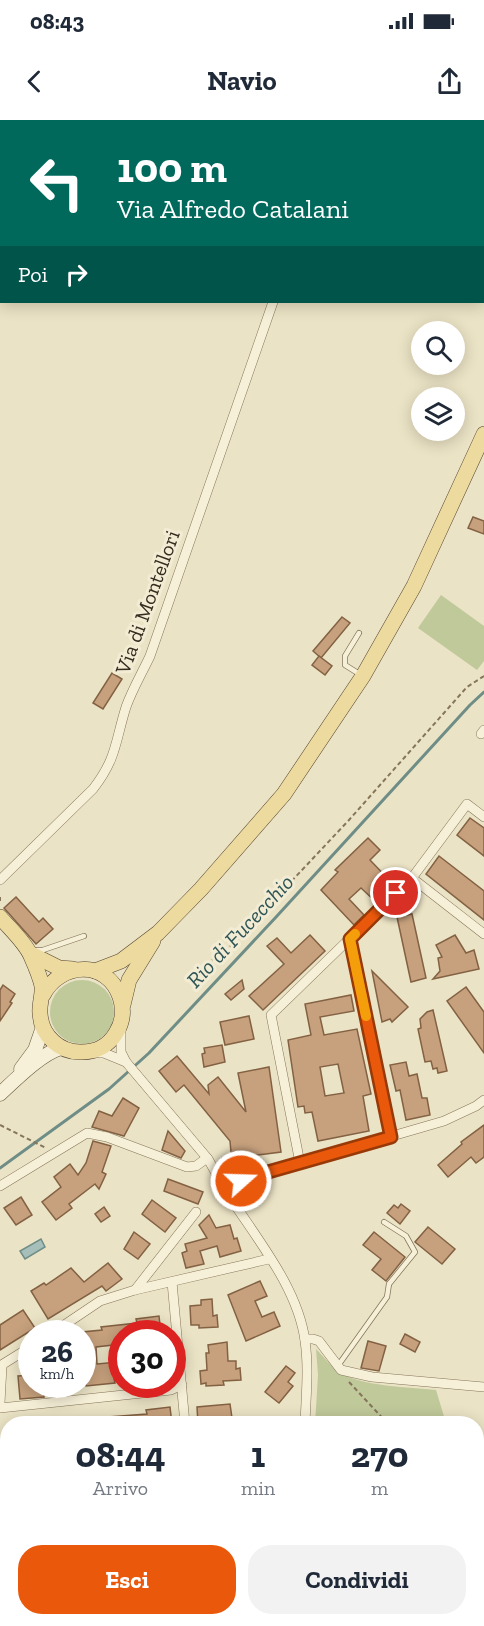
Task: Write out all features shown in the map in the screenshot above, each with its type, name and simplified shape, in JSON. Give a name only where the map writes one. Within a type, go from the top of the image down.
[{"type":"main road","points":[[95,972],[121,961],[158,933],[216,873],[284,794],[363,676],[414,586],[484,434]]},
{"type":"main road","points":[[0,917],[29,952],[42,984],[43,995],[40,1011],[43,1027],[50,1039],[62,1048],[78,1052],[98,1049],[116,1034],[129,980],[158,933]]},
{"type":"main road","points":[[29,952],[59,968],[95,972],[106,977],[115,986],[120,997],[122,1016]]},
{"type":"main road","points":[[43,995],[56,978],[76,970]]},
{"type":"main road","points":[[2,1092],[35,1050],[43,1027]]},
{"type":"main road","points":[[2,1092],[46,1056],[62,1048]]},
{"type":"street","name":"Via di Montellori","points":[[0,880],[93,789],[106,772],[114,756],[126,707],[150,656],[273,303]]},
{"type":"street","points":[[300,1163],[271,1015],[412,878],[467,804],[484,817]]},
{"type":"street","points":[[412,878],[484,934]]},
{"type":"street","points":[[350,939],[391,1137]]},
{"type":"street","points":[[122,1016],[121,1052],[126,1062],[207,1159],[294,1299],[305,1339],[307,1360],[305,1416]]},
{"type":"street","points":[[87,1052],[104,1053],[126,1062]]},
{"type":"street","points":[[222,1185],[231,1191],[261,1174],[444,1121],[480,1103],[484,1114]]},
{"type":"street","points":[[0,1186],[87,1133],[107,1137],[187,1167],[196,1166],[207,1159]]},
{"type":"street","points":[[207,1159],[233,1171],[240,1178],[243,1214]]},
{"type":"street","points":[[222,1185],[224,1173],[233,1171],[261,1174]]},
{"type":"street","points":[[135,1290],[196,1212]]},
{"type":"street","points":[[72,1320],[100,1301],[135,1290],[269,1259]]},
{"type":"street","points":[[172,1282],[176,1320]]},
{"type":"street","points":[[305,1339],[319,1341],[339,1368],[372,1377],[484,1387]]},
{"type":"street","points":[[18,1355],[1,1366],[0,1405],[108,1396]]},
{"type":"street","points":[[183,1398],[184,1416]]},
{"type":"lane","points":[[359,633],[345,656],[345,665],[363,676]]},
{"type":"lane","points":[[29,952],[43,950],[84,936]]},
{"type":"lane","points":[[339,1368],[387,1296],[389,1284],[415,1252],[406,1236],[384,1222]]},
{"type":"path","points":[[212,960],[224,953],[467,687],[484,676]]},
{"type":"path","points":[[0,1125],[43,1147]]},
{"type":"path","points":[[233,1171],[221,1158],[247,1165],[273,1160],[275,1170]]},
{"type":"path","points":[[339,1368],[381,1416]]},
{"type":"green space","points":[[441,595],[484,626],[484,661],[477,670],[418,628]]},
{"type":"green space","points":[[82,980],[100,986],[108,994],[114,1012],[108,1030],[100,1038],[82,1044],[64,1038],[56,1030],[50,1012],[56,994],[64,986]]},
{"type":"green space","points":[[316,1349],[336,1370],[360,1381],[386,1386],[436,1390],[444,1416],[315,1416],[318,1375]]},
{"type":"water","points":[[41,1239],[45,1247],[25,1259],[20,1251]]},
{"type":"building","points":[[473,517],[484,521],[484,534],[468,528]]},
{"type":"building","points":[[342,617],[350,623],[321,658],[313,651]]},
{"type":"building","points":[[319,656],[332,666],[325,675],[312,665]]},
{"type":"building","points":[[112,673],[122,679],[103,709],[93,703]]},
{"type":"building","points":[[470,818],[484,828],[484,856],[457,835]]},
{"type":"building","points":[[368,838],[380,850],[370,860],[394,885],[377,903],[361,888],[349,899],[364,915],[354,925],[321,890],[338,872],[335,870]]},
{"type":"building","points":[[439,856],[484,891],[484,920],[426,874]]},
{"type":"building","points":[[16,897],[39,922],[43,918],[53,929],[36,944],[4,908]]},
{"type":"building","points":[[412,914],[426,978],[411,982],[397,917]]},
{"type":"building","points":[[310,935],[325,951],[263,1010],[249,996],[284,964],[267,946],[277,938],[291,953]]},
{"type":"building","points":[[455,935],[466,953],[474,950],[479,969],[433,979],[440,971],[438,958],[442,957],[436,945]]},
{"type":"building","points":[[372,971],[408,1007],[392,1022],[390,1019],[382,1022]]},
{"type":"building","points":[[242,980],[244,989],[231,1000],[225,994]]},
{"type":"building","points":[[3,985],[15,994],[0,1021],[0,990]]},
{"type":"building","points":[[466,987],[484,1012],[484,1053],[447,1001]]},
{"type":"building","points":[[351,995],[354,1011],[320,1017],[324,1035],[357,1029],[371,1094],[363,1096],[369,1131],[318,1141],[312,1112],[305,1113],[304,1106],[298,1107],[288,1040],[311,1035],[305,1004]],"holes":[[[338,1064],[344,1093],[325,1096],[320,1067]]]},
{"type":"building","points":[[433,1010],[447,1071],[438,1073],[437,1068],[433,1069],[431,1061],[425,1062],[418,1029],[421,1028],[420,1019]]},
{"type":"building","points":[[249,1016],[254,1039],[225,1045],[220,1022]]},
{"type":"building","points":[[222,1045],[225,1062],[204,1067],[202,1054],[205,1053],[204,1048]]},
{"type":"building","points":[[177,1056],[209,1094],[208,1085],[218,1077],[246,1112],[238,1073],[269,1067],[281,1152],[235,1158],[234,1152],[231,1152],[230,1141],[184,1085],[176,1092],[159,1071]]},
{"type":"building","points":[[406,1062],[409,1076],[417,1074],[422,1098],[427,1098],[430,1115],[406,1120],[400,1090],[396,1091],[390,1065]]},
{"type":"building","points":[[123,1098],[139,1108],[124,1136],[92,1127],[99,1111],[112,1116]]},
{"type":"building","points":[[484,1125],[484,1157],[476,1163],[471,1157],[448,1177],[438,1165],[462,1144],[461,1142]]},
{"type":"building","points":[[168,1131],[185,1151],[181,1158],[162,1150]]},
{"type":"building","points":[[93,1141],[111,1146],[102,1172],[106,1174],[99,1189],[95,1184],[69,1204],[72,1208],[56,1220],[42,1202],[61,1187],[54,1177],[70,1164],[78,1175],[86,1163]]},
{"type":"building","points":[[168,1179],[203,1192],[198,1204],[164,1191]]},
{"type":"building","points":[[21,1197],[32,1215],[16,1225],[4,1208]]},
{"type":"building","points":[[152,1200],[176,1218],[165,1232],[142,1214]]},
{"type":"building","points":[[401,1204],[410,1211],[400,1224],[387,1213],[394,1205],[398,1208]]},
{"type":"building","points":[[104,1207],[110,1216],[101,1222],[95,1214]]},
{"type":"building","points":[[209,1215],[216,1228],[230,1225],[241,1251],[220,1257],[217,1246],[200,1251],[204,1264],[186,1268],[182,1253],[187,1251],[185,1244],[207,1238],[199,1225]]},
{"type":"building","points":[[428,1227],[455,1249],[442,1264],[415,1242]]},
{"type":"building","points":[[134,1232],[150,1244],[138,1259],[124,1249]]},
{"type":"building","points":[[374,1232],[405,1257],[386,1281],[372,1270],[381,1259],[363,1245]]},
{"type":"building","points":[[108,1263],[122,1279],[106,1291],[102,1286],[48,1319],[31,1291],[44,1283],[46,1285],[71,1268],[84,1282]]},
{"type":"building","points":[[260,1281],[267,1296],[255,1301],[262,1317],[274,1312],[280,1326],[246,1341],[228,1295]]},
{"type":"building","points":[[212,1299],[213,1316],[217,1315],[218,1327],[199,1328],[199,1325],[191,1325],[190,1306],[201,1305],[201,1300]]},
{"type":"building","points":[[23,1310],[30,1320],[18,1320],[18,1339],[0,1350],[0,1325]]},
{"type":"building","points":[[159,1316],[159,1320],[136,1320]]},
{"type":"building","points":[[108,1326],[108,1346],[96,1347],[96,1331],[102,1330],[101,1327]]},
{"type":"building","points":[[405,1334],[420,1342],[415,1352],[400,1344]]},
{"type":"building","points":[[368,1341],[386,1346],[379,1371],[361,1368]]},
{"type":"building","points":[[227,1342],[228,1361],[236,1361],[236,1369],[240,1368],[241,1380],[223,1381],[224,1385],[201,1384],[200,1371],[207,1370],[208,1345]]},
{"type":"building","points":[[96,1347],[97,1364],[108,1363],[108,1384],[96,1385]]},
{"type":"building","points":[[286,1366],[295,1373],[288,1382],[293,1386],[279,1403],[265,1392]]},
{"type":"building","points":[[230,1404],[232,1416],[198,1416],[197,1407]]},
{"type":"building","points":[[170,1407],[171,1416],[121,1416],[147,1414],[146,1410]]},
{"type":"waterway","name":"Rio di Fucecchio","points":[[0,1168],[109,1089],[149,1053],[484,692]]},
{"type":"slow traffic","points":[[355,934],[350,939],[366,1016]]},
{"type":"route","points":[[241,1181],[240,1185],[261,1174],[391,1137],[350,939],[396,893]]}]
